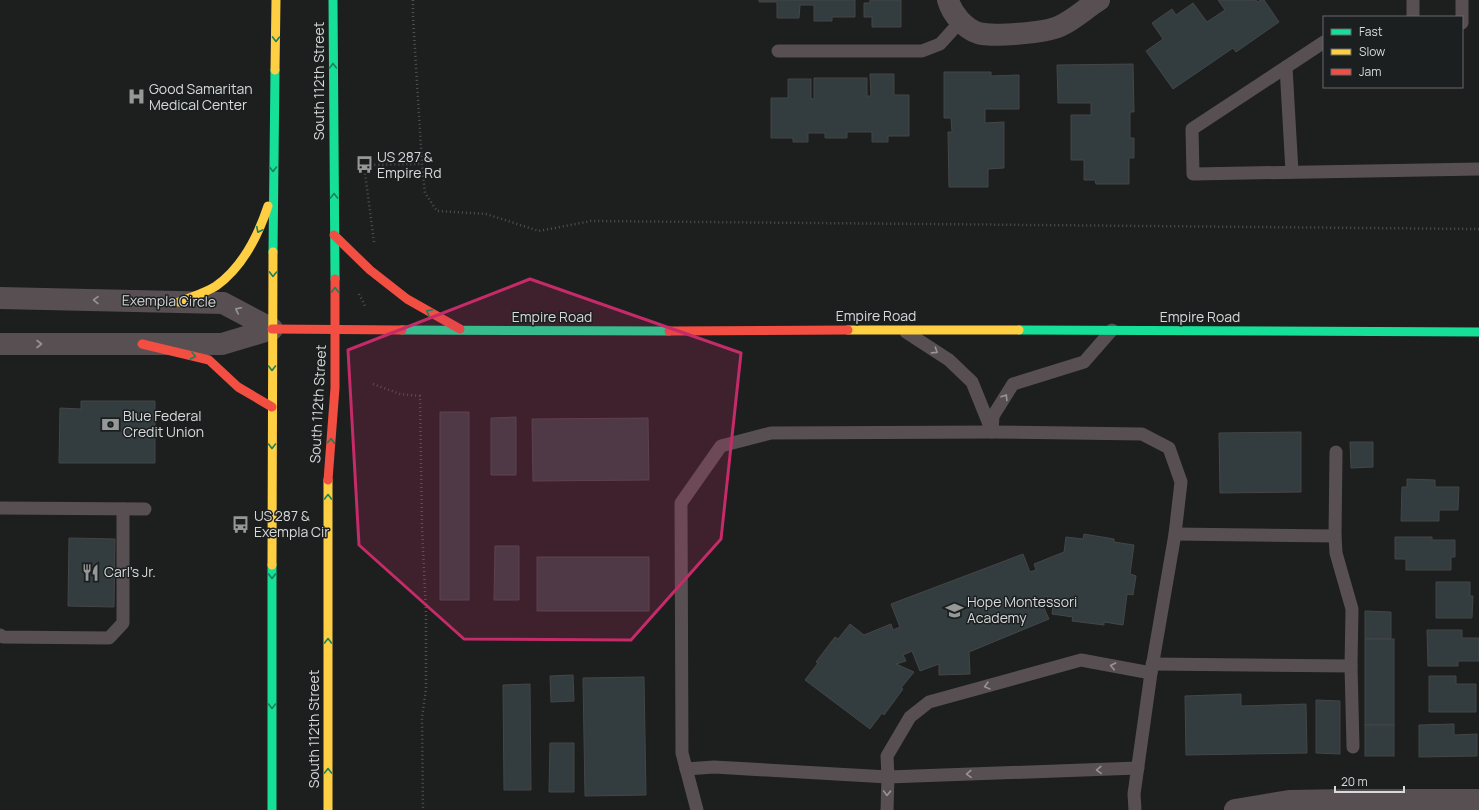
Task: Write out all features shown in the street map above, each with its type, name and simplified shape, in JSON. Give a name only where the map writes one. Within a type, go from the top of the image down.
[{"type":"main road","points":[[272,810],[272,329],[276,0]]},
{"type":"main road","name":"South 112th Street","points":[[328,810],[328,480],[335,388],[333,0]]},
{"type":"main road","points":[[179,302],[216,286],[240,266],[261,227],[273,194]]},
{"type":"main road","points":[[334,235],[370,270],[407,299],[463,331]]},
{"type":"main road","name":"Empire Road","points":[[272,329],[463,331],[1112,330],[1479,332]]},
{"type":"main road","points":[[142,344],[209,360],[238,387],[272,408]]},
{"type":"street","points":[[948,0],[960,22],[978,33],[1001,34],[1036,32],[1060,26],[1098,0]]},
{"type":"street","name":"Exempla Circle","points":[[0,298],[223,303],[272,329]]},
{"type":"street","points":[[0,344],[222,344],[272,329]]},
{"type":"street","points":[[1235,810],[1289,801],[1479,800]]},
{"type":"lane","points":[[1413,0],[1413,16]]},
{"type":"lane","points":[[1462,0],[1462,16]]},
{"type":"lane","points":[[778,51],[922,51],[940,44],[960,22]]},
{"type":"lane","points":[[1323,43],[1192,129],[1193,174],[1479,169]]},
{"type":"lane","points":[[1286,67],[1292,172]]},
{"type":"lane","points":[[902,330],[949,360],[972,382],[992,432]]},
{"type":"lane","points":[[992,432],[993,416],[1013,384],[1084,362],[1112,330]]},
{"type":"lane","points":[[698,810],[682,752],[681,503],[721,446],[771,434],[992,432],[1142,434],[1169,448],[1181,482],[1175,534],[1152,669],[1134,794],[1135,810]]},
{"type":"lane","points":[[1336,452],[1336,553],[1352,609],[1351,666],[1353,747]]},
{"type":"lane","points":[[0,508],[145,509]]},
{"type":"lane","points":[[0,635],[3,637],[109,638],[123,623],[123,509]]},
{"type":"lane","points":[[1175,534],[1335,536]]},
{"type":"lane","points":[[887,810],[887,756],[910,717],[930,702],[1081,660],[1152,669],[1351,666]]},
{"type":"lane","points":[[686,769],[714,767],[888,777],[1138,768]]},
{"type":"path","points":[[413,0],[425,193],[437,212],[486,214],[539,231],[591,221],[1479,228]]},
{"type":"path","points":[[374,244],[364,165],[422,164]]},
{"type":"path","points":[[357,290],[365,306]]},
{"type":"path","points":[[373,384],[400,394],[420,396],[422,527],[426,613],[426,689],[422,717],[423,810]]},
{"type":"highlighted area","points":[[530,279],[741,353],[721,539],[631,640],[464,639],[359,545],[348,350]]},
{"type":"building","points":[[759,0],[855,0],[855,17],[832,17],[832,21],[814,21],[814,5],[800,5],[799,18],[777,18],[777,2],[759,2]]},
{"type":"building","points":[[870,0],[901,0],[901,27],[872,27],[872,17],[864,17],[864,3],[870,3]]},
{"type":"building","points":[[1218,0],[1256,0],[1257,2],[1264,0],[1279,22],[1236,52],[1233,48],[1173,89],[1146,51],[1163,39],[1152,23],[1172,9],[1176,15],[1193,3],[1207,22],[1225,10]]},
{"type":"building","points":[[1133,64],[1134,112],[1130,112],[1130,138],[1134,138],[1134,158],[1129,158],[1129,184],[1096,184],[1095,180],[1084,180],[1084,160],[1071,160],[1071,115],[1091,115],[1091,103],[1058,103],[1057,65]]},
{"type":"building","points":[[944,72],[991,72],[991,76],[1019,75],[1019,109],[985,109],[985,123],[1004,122],[1004,168],[988,169],[988,187],[949,187],[948,132],[952,132],[951,118],[944,118]]},
{"type":"building","points":[[870,74],[894,74],[894,95],[909,95],[909,136],[888,136],[888,142],[872,142],[872,132],[847,132],[847,138],[825,138],[825,133],[808,133],[808,142],[793,142],[793,138],[771,138],[771,98],[788,98],[788,79],[811,79],[811,99],[814,99],[814,78],[867,78],[867,96],[871,96]]},
{"type":"building","points":[[81,401],[155,401],[155,463],[59,463],[60,408],[81,409]]},
{"type":"building","points":[[440,412],[469,412],[469,600],[440,600]]},
{"type":"building","points":[[516,417],[516,475],[491,475],[491,418]]},
{"type":"building","points":[[648,418],[649,480],[533,481],[532,419]]},
{"type":"building","points":[[1301,432],[1301,492],[1220,493],[1219,433]]},
{"type":"building","points":[[1350,442],[1373,442],[1373,467],[1351,468]]},
{"type":"building","points":[[1407,479],[1435,480],[1435,487],[1459,487],[1458,510],[1439,510],[1439,521],[1401,521],[1402,487],[1407,487]]},
{"type":"building","points":[[1084,534],[1114,539],[1114,542],[1134,545],[1130,574],[1136,576],[1133,595],[1127,594],[1123,625],[1104,622],[1104,625],[1072,621],[1073,617],[1052,614],[1054,599],[1049,602],[1047,596],[1040,599],[1049,619],[969,652],[970,674],[939,675],[939,664],[920,671],[912,651],[903,655],[906,661],[896,664],[914,672],[901,688],[903,689],[884,715],[882,713],[870,729],[805,680],[818,663],[816,662],[835,637],[838,639],[850,624],[864,635],[891,624],[893,630],[900,627],[891,604],[1023,554],[1030,572],[1036,570],[1034,564],[1064,552],[1066,537],[1083,539]]},
{"type":"building","points":[[1395,537],[1432,537],[1432,540],[1455,540],[1455,557],[1451,557],[1451,570],[1406,570],[1406,559],[1395,559]]},
{"type":"building","name":"Carl's Jr.","points":[[69,538],[115,539],[114,607],[68,606]]},
{"type":"building","points":[[495,546],[519,546],[519,600],[494,600]]},
{"type":"building","points":[[537,557],[649,557],[649,611],[537,611]]},
{"type":"building","points":[[1436,582],[1470,582],[1470,596],[1473,596],[1472,618],[1436,618]]},
{"type":"building","points":[[1365,611],[1391,612],[1391,639],[1365,639]]},
{"type":"building","points":[[1427,630],[1462,630],[1462,638],[1479,638],[1479,661],[1458,661],[1458,666],[1428,666]]},
{"type":"building","points":[[1365,639],[1394,639],[1394,725],[1365,725]]},
{"type":"building","points":[[573,675],[574,701],[551,702],[550,676]]},
{"type":"building","points":[[1429,676],[1456,676],[1456,684],[1476,684],[1476,712],[1429,712]]},
{"type":"building","points":[[644,677],[646,795],[585,796],[583,678]]},
{"type":"building","points":[[530,684],[531,790],[504,790],[503,685]]},
{"type":"building","points":[[1241,694],[1241,706],[1306,704],[1307,753],[1186,755],[1185,696]]},
{"type":"building","points":[[1316,700],[1340,701],[1340,754],[1316,753]]},
{"type":"building","points":[[1454,724],[1454,735],[1477,734],[1477,756],[1419,757],[1419,725]]},
{"type":"building","points":[[1365,725],[1394,725],[1394,756],[1365,756]]},
{"type":"building","points":[[550,743],[574,743],[574,792],[549,792]]},
{"type":"traffic: fast","points":[[333,0],[335,279]]},
{"type":"traffic: fast","points":[[273,252],[275,70]]},
{"type":"traffic: fast","points":[[402,330],[669,331]]},
{"type":"traffic: fast","points":[[1019,330],[1479,332]]},
{"type":"traffic: fast","points":[[272,565],[272,810]]},
{"type":"traffic: slow","points":[[275,70],[276,0]]},
{"type":"traffic: slow","points":[[179,302],[203,293],[216,286],[234,270],[242,260],[254,239],[268,206]]},
{"type":"traffic: slow","points":[[272,565],[273,252]]},
{"type":"traffic: slow","points":[[848,330],[1019,330]]},
{"type":"traffic: slow","points":[[328,480],[328,810]]},
{"type":"traffic: jam","points":[[334,235],[370,270],[407,299],[460,329]]},
{"type":"traffic: jam","points":[[328,480],[335,388],[335,279]]},
{"type":"traffic: jam","points":[[272,329],[402,330]]},
{"type":"traffic: jam","points":[[669,331],[848,330]]},
{"type":"traffic: jam","points":[[142,344],[209,360],[238,387],[272,407]]},
{"type":"place","name":"Good Samaritan Medical Center","points":[[136,97]]},
{"type":"place","name":"US 287 & Empire Rd","points":[[364,165]]},
{"type":"place","name":"Blue Federal Credit Union","points":[[110,424]]},
{"type":"place","name":"US 287 & Exempla Cir","points":[[241,524]]},
{"type":"place","name":"Carl's Jr.","points":[[91,572]]},
{"type":"place","name":"Hope Montessori Academy","points":[[954,610]]}]
